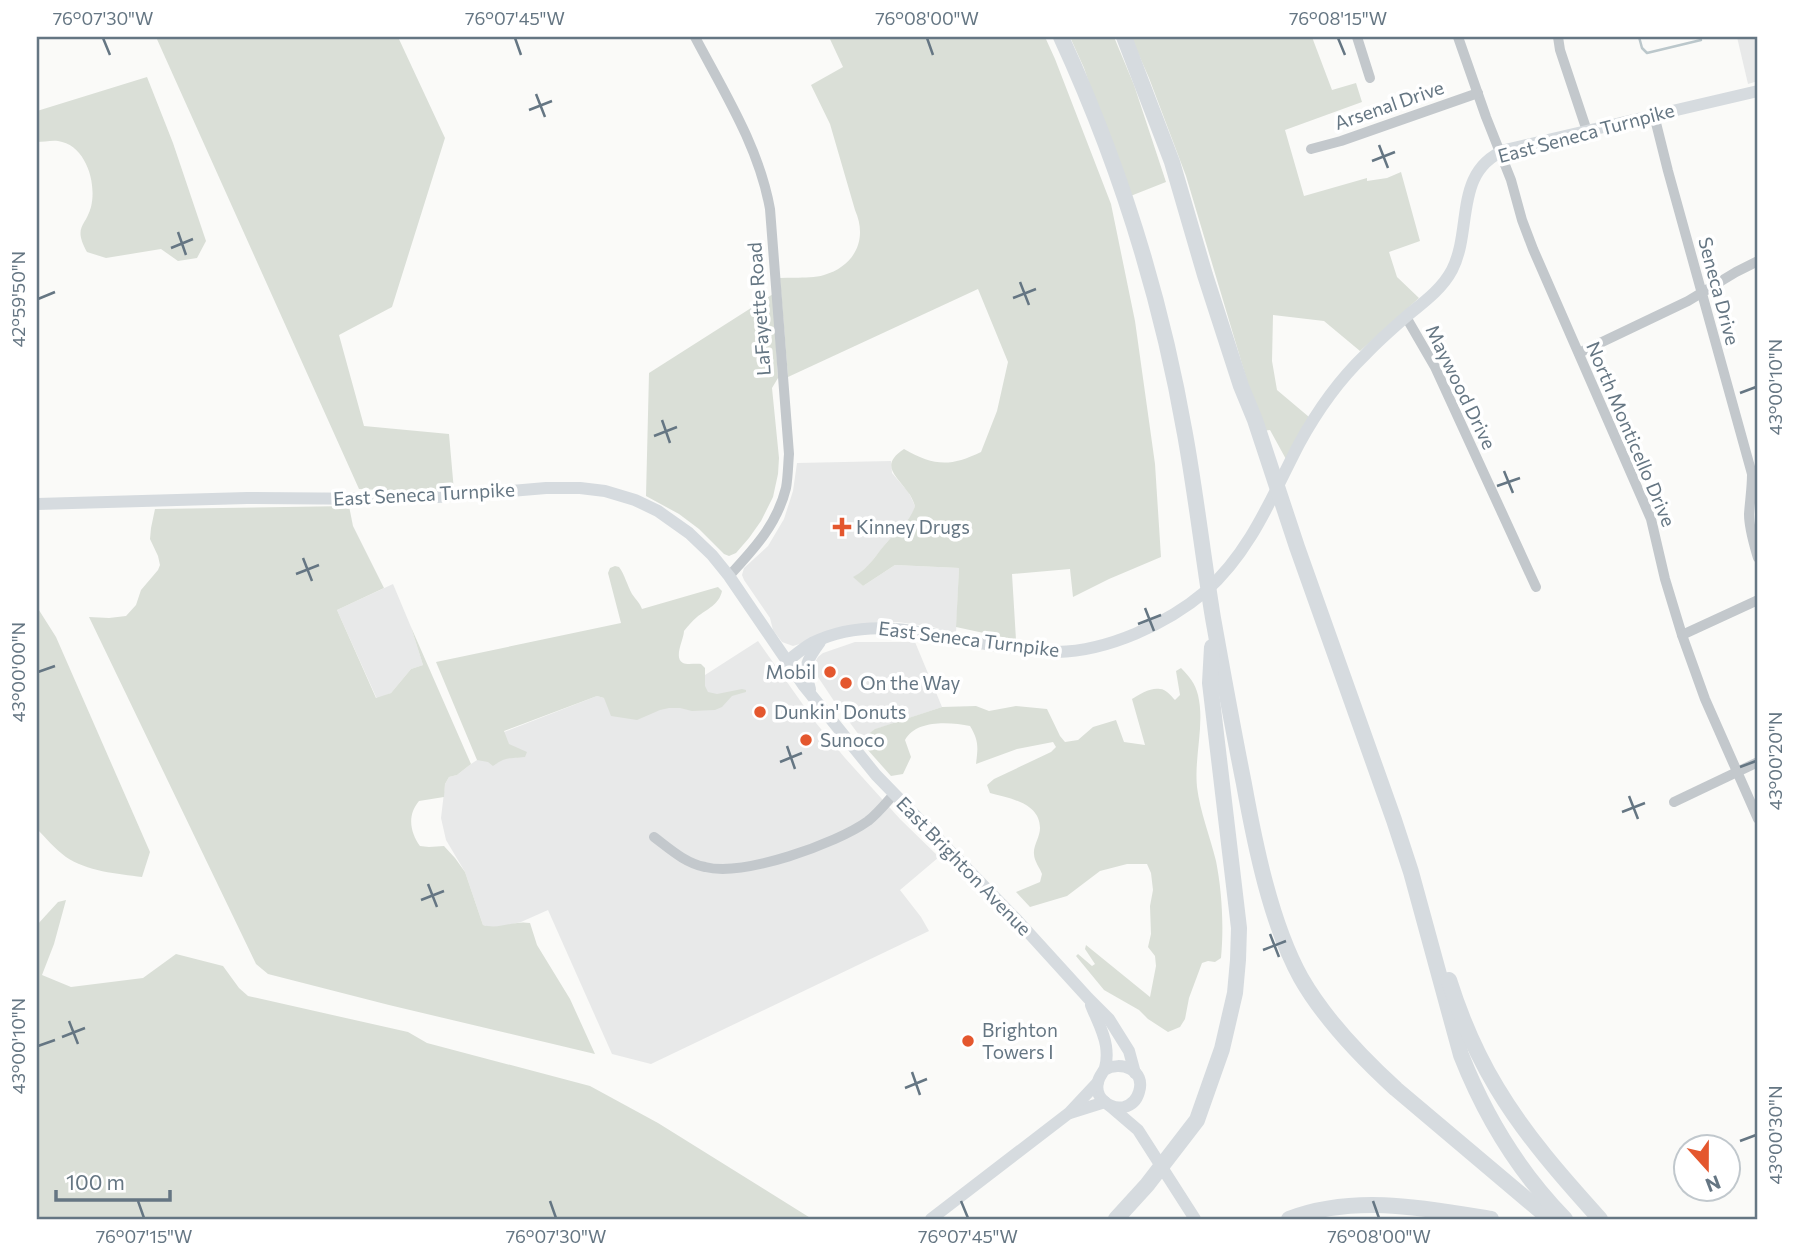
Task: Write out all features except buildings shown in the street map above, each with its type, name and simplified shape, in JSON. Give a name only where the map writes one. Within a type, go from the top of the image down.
[{"type":"highway","points":[[1062,37],[1136,228],[1171,361],[1249,814],[1280,930],[1300,976],[1315,1000],[1376,1071],[1550,1219]]},
{"type":"highway","points":[[1124,37],[1171,162],[1241,386],[1411,872],[1455,1037],[1469,1077],[1509,1150],[1565,1219]]},
{"type":"highway","points":[[1116,1219],[1147,1185],[1197,1119],[1222,1049],[1235,993],[1238,928],[1210,683],[1213,616]]},
{"type":"highway","points":[[1362,726],[1388,783],[1406,833],[1451,986],[1478,1052],[1511,1109],[1544,1154],[1600,1219]]},
{"type":"highway","points":[[1289,1219],[1366,1204],[1426,1209],[1491,1219]]},
{"type":"main road","name":"East Seneca Turnpike","points":[[37,503],[247,498],[390,499],[580,488],[635,500],[658,511],[699,541],[729,576],[786,662],[805,647],[821,640],[868,628],[902,628],[1001,646],[1054,652],[1084,650],[1120,639],[1177,612],[1207,590],[1242,551],[1270,503],[1299,444],[1338,384],[1364,355],[1429,298],[1452,270],[1469,192],[1476,174],[1490,158],[1500,152],[1758,91]]},
{"type":"main road","points":[[812,696],[805,674],[806,665],[821,640]]},
{"type":"main road","name":"East Brighton Avenue","points":[[786,662],[876,775],[1110,1019],[1129,1051],[1135,1073]]},
{"type":"main road","points":[[1088,998],[1106,1043],[1107,1058],[1099,1095],[1141,1134]]},
{"type":"main road","points":[[931,1219],[1069,1113],[1110,1066],[1124,1065],[1139,1079],[1139,1094],[1135,1100],[1123,1107],[1107,1104],[1069,1113]]},
{"type":"main road","points":[[1135,1100],[1135,1114],[1141,1134],[1195,1219]]},
{"type":"street","name":"LaFayette Road","points":[[695,37],[748,140],[766,186],[789,454],[786,487],[778,512],[759,543],[729,576]]},
{"type":"street","points":[[1357,37],[1370,78]]},
{"type":"street","name":"North Monticello Drive","points":[[1458,37],[1511,180],[1533,249],[1651,519],[1682,635],[1705,699],[1758,819]]},
{"type":"street","points":[[1558,37],[1587,131]]},
{"type":"street","name":"Arsenal Drive","points":[[1311,149],[1478,93]]},
{"type":"street","name":"Seneca Drive","points":[[1654,115],[1752,474],[1749,516],[1758,558]]},
{"type":"street","points":[[1579,353],[1688,301],[1758,261]]},
{"type":"street","name":"Maywood Drive","points":[[1406,317],[1436,367],[1536,587]]},
{"type":"street","points":[[1682,635],[1758,600]]},
{"type":"street","points":[[1674,802],[1758,762]]},
{"type":"street","points":[[654,837],[694,864],[717,870],[743,868],[812,848],[848,833],[867,821],[894,794]]},
{"type":"shaded area","points":[[156,37],[398,37],[445,138],[392,307],[339,335],[364,426],[449,434],[454,491],[359,489]]},
{"type":"shaded area","points":[[829,37],[1045,37],[1111,204],[1135,321],[1155,464],[1161,557],[1073,597],[1070,569],[1012,574],[1016,640],[956,627],[959,568],[895,565],[863,586],[853,577],[868,565],[913,512],[915,506],[910,494],[892,470],[891,465],[897,455],[904,449],[924,459],[951,462],[981,452],[997,411],[1008,362],[978,289],[788,377],[780,278],[814,277],[835,271],[851,258],[859,241],[859,221],[830,124],[811,85],[843,67]]},
{"type":"shaded area","points":[[1070,37],[1114,37],[1134,85],[1166,182],[1128,197],[1084,68]]},
{"type":"shaded area","points":[[1131,37],[1312,37],[1332,90],[1356,83],[1362,102],[1285,130],[1304,196],[1367,178],[1367,181],[1387,178],[1401,172],[1420,241],[1389,252],[1397,277],[1419,298],[1360,351],[1324,321],[1273,315],[1272,361],[1277,390],[1309,417],[1287,461],[1270,430],[1262,431],[1186,176]]},
{"type":"shaded area","points":[[1737,37],[1758,37],[1758,81],[1748,84]]},
{"type":"shaded area","points":[[147,77],[173,143],[206,241],[197,258],[178,261],[161,249],[106,258],[87,252],[81,232],[89,214],[92,197],[91,177],[87,166],[76,150],[68,144],[56,141],[37,142],[37,111]]},
{"type":"shaded area","points":[[773,294],[778,378],[772,388],[779,458],[778,474],[773,497],[761,521],[736,553],[729,556],[679,514],[646,496],[649,373]]},
{"type":"shaded area","points":[[891,461],[892,473],[909,493],[915,506],[904,527],[888,541],[864,571],[854,577],[863,586],[895,565],[959,568],[956,634],[933,627],[898,622],[865,624],[793,646],[782,642],[742,575],[744,568],[768,546],[784,519],[793,491],[797,463]]},
{"type":"shaded area","points":[[349,506],[353,526],[384,588],[337,610],[376,698],[391,693],[411,669],[423,665],[411,627],[471,764],[457,775],[449,777],[445,784],[444,797],[419,801],[411,818],[414,835],[420,846],[444,846],[455,858],[465,872],[483,925],[530,923],[537,945],[570,999],[595,1054],[268,974],[256,964],[89,617],[126,616],[136,605],[141,590],[158,570],[158,556],[150,539],[155,509]]},
{"type":"shaded area","points":[[615,566],[621,570],[642,609],[718,587],[722,591],[718,600],[684,631],[680,661],[701,664],[705,668],[705,686],[708,692],[717,694],[742,689],[746,692],[732,696],[722,707],[715,710],[669,708],[637,720],[611,716],[604,698],[597,696],[504,731],[509,744],[527,752],[525,757],[505,759],[493,766],[477,760],[436,662],[621,623],[608,573],[610,568]]},
{"type":"shaded area","points":[[393,584],[423,665],[411,669],[391,693],[377,699],[337,610]]},
{"type":"shaded area","points":[[37,607],[56,637],[150,852],[142,877],[103,871],[74,862],[58,851],[37,829]]},
{"type":"shaded area","points":[[758,641],[816,723],[845,758],[900,819],[939,857],[900,890],[929,931],[651,1064],[612,1054],[548,910],[505,926],[493,928],[483,925],[465,872],[446,840],[441,818],[445,784],[449,777],[457,775],[477,760],[482,760],[504,732],[597,696],[604,698],[705,675]]},
{"type":"shaded area","points":[[855,642],[915,642],[942,707],[876,729],[862,739],[814,671],[814,664],[823,653]]},
{"type":"shaded area","points":[[1181,668],[1195,687],[1200,706],[1197,787],[1218,873],[1222,934],[1221,958],[1215,962],[1202,963],[1189,998],[1185,1019],[1180,1027],[1168,1032],[1139,1010],[1104,990],[1076,956],[1078,954],[1092,966],[1095,964],[1085,949],[1086,945],[1150,997],[1156,966],[1155,956],[1148,947],[1153,890],[1147,864],[1127,864],[1100,871],[1067,896],[1030,907],[1016,892],[1040,882],[1042,874],[1034,854],[1040,831],[1039,820],[1029,807],[990,793],[987,785],[994,779],[1051,752],[1056,747],[1053,742],[1017,749],[976,764],[977,744],[970,726],[944,723],[925,725],[910,733],[905,740],[911,757],[903,774],[891,776],[867,749],[862,739],[875,729],[942,707],[976,706],[989,711],[1016,706],[1047,709],[1065,742],[1078,740],[1093,727],[1116,720],[1124,742],[1145,745],[1132,699],[1146,691],[1157,689],[1164,690],[1175,700],[1180,695],[1176,671]]},
{"type":"shaded area","points":[[66,900],[42,975],[71,987],[143,978],[176,954],[223,966],[248,996],[408,1032],[427,1043],[590,1086],[658,1123],[812,1219],[37,1219],[37,925],[58,902]]},
{"type":"waterway","points":[[1639,37],[1642,48],[1647,53],[1701,40]]},
{"type":"place","name":"Kinney Drugs","points":[[842,527]]},
{"type":"place","name":"Mobil","points":[[830,672]]},
{"type":"place","name":"On the Way","points":[[846,683]]},
{"type":"place","name":"Dunkin' Donuts","points":[[760,712]]},
{"type":"place","name":"Sunoco","points":[[806,740]]},
{"type":"place","name":"Brighton Towers I","points":[[968,1041]]}]
